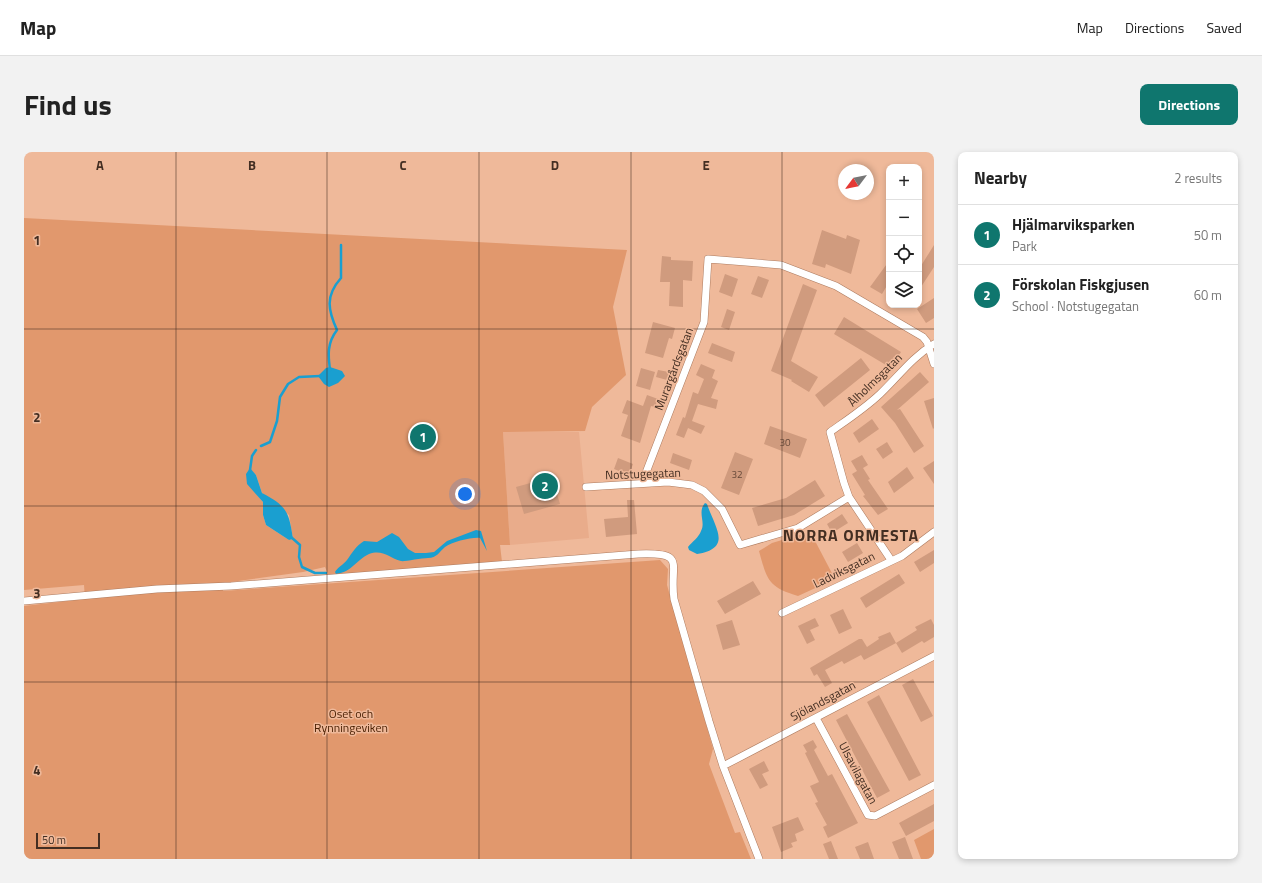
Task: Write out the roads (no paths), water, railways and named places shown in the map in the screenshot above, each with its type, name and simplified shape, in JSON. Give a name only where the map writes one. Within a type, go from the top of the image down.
[{"type":"street","name":"Murargårdsgatan","points":[[642,483],[704,322],[708,259],[774,263],[836,286],[923,337],[931,345]]},
{"type":"street","points":[[931,345],[934,364]]},
{"type":"street","name":"Ålholmsgatan","points":[[890,560],[849,497],[830,432],[867,405],[890,384],[915,356],[931,345]]},
{"type":"street","name":"Notstugegatan","points":[[586,487],[680,482],[704,491],[722,509],[740,545],[798,528],[849,497]]},
{"type":"street","name":"Ladviksgatan","points":[[782,613],[890,560],[902,556],[934,532]]},
{"type":"street","points":[[24,601],[157,588],[231,586],[638,554],[665,555],[670,558],[675,567],[673,590],[674,599],[709,721],[723,766],[759,859]]},
{"type":"street","name":"Sjölandsgatan","points":[[723,766],[934,656]]},
{"type":"street","name":"Ulsavilagatan","points":[[816,718],[868,815],[875,816],[934,785]]},
{"type":"water","points":[[330,367],[342,371],[345,376],[338,383],[329,387],[324,384],[318,376],[326,368]]},
{"type":"water","points":[[250,468],[256,475],[262,493],[282,506],[290,522],[293,539],[289,540],[266,525],[263,515],[263,502],[247,484],[246,474]]},
{"type":"water","points":[[705,503],[707,504],[717,529],[718,542],[715,547],[708,551],[697,554],[689,550],[688,547],[701,531],[703,524],[702,510]]},
{"type":"water","points":[[476,530],[481,531],[487,551],[480,538],[472,538],[448,545],[436,556],[431,558],[402,561],[382,553],[374,553],[365,556],[346,571],[336,574],[335,572],[347,560],[356,547],[364,541],[377,542],[392,533],[399,537],[408,549],[415,553],[426,553],[434,552],[447,541]]},
{"type":"waterway","points":[[330,370],[329,349],[331,340],[337,330],[330,310],[330,297],[332,291],[341,278],[341,245]]},
{"type":"waterway","points":[[261,446],[270,442],[277,421],[280,397],[288,384],[299,377],[320,376]]},
{"type":"waterway","points":[[250,470],[252,456],[256,450]]},
{"type":"waterway","points":[[291,537],[300,545],[299,557],[302,567],[315,573],[326,573]]},
{"type":"place","name":"Hjälmarviksparken","points":[[423,437]]},
{"type":"place","name":"Förskolan Fiskgjusen","points":[[545,486]]},
{"type":"district","name":"NORRA ORMESTA","points":[[851,535]]},
{"type":"park label","name":"Oset och Rynningeviken","points":[[351,721]]}]
